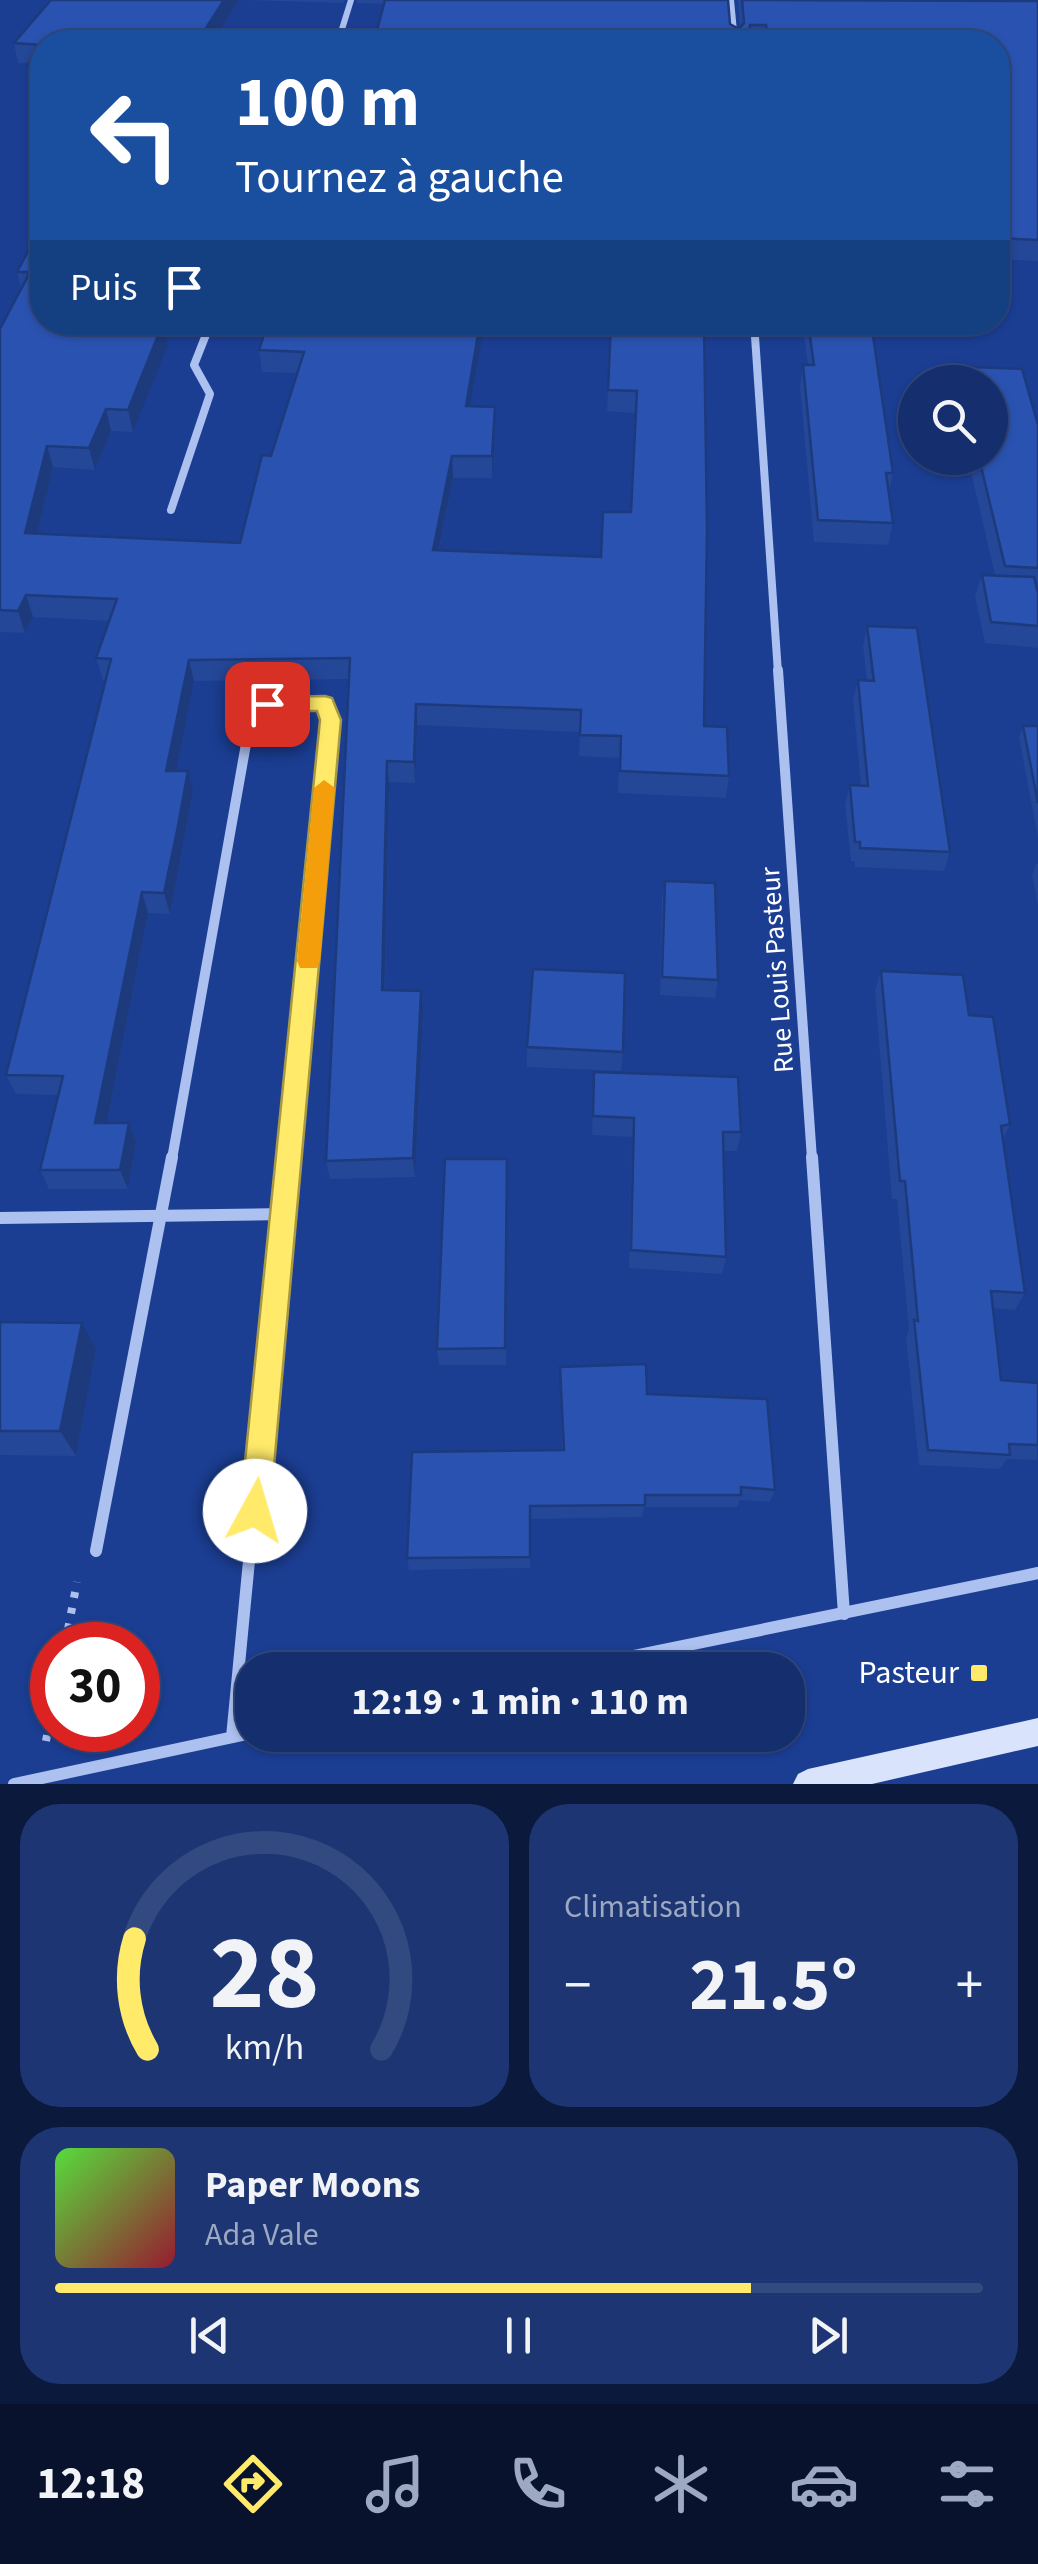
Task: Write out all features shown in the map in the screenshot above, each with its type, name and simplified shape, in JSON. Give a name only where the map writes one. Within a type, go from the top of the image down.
[{"type":"street","points":[[342,30],[352,0]]},
{"type":"street","points":[[731,0],[734,30]]},
{"type":"street","points":[[170,510],[210,394],[194,365],[206,335]]},
{"type":"street","name":"Rue Louis Pasteur","points":[[755,335],[844,1614]]},
{"type":"street","points":[[96,1551],[252,716],[267,704],[303,700],[325,703],[331,720],[232,1737]]},
{"type":"street","points":[[0,1218],[285,1214]]},
{"type":"street","points":[[655,1652],[1038,1573]]},
{"type":"street","points":[[808,1784],[1038,1732]]},
{"type":"street","points":[[14,1784],[235,1736]]},
{"type":"path","points":[[69,1622],[79,1570]]},
{"type":"building","points":[[51,0],[224,0],[205,30],[30,30],[30,44],[14,43]]},
{"type":"building","points":[[385,0],[728,0],[730,24],[739,29],[744,23],[742,0],[1038,1],[1038,240],[1010,239],[1010,30],[767,30],[766,25],[750,25],[749,30],[377,30]]},
{"type":"building","points":[[30,248],[30,272],[17,272]]},
{"type":"building","points":[[30,272],[30,335],[158,335],[128,410],[106,409],[89,448],[47,446],[25,533],[240,543],[262,455],[271,456],[304,352],[259,350],[264,335],[478,335],[466,406],[495,407],[492,456],[452,456],[433,550],[601,557],[603,512],[631,512],[637,391],[608,390],[610,335],[704,335],[704,726],[727,727],[729,776],[620,771],[621,736],[580,735],[581,710],[416,704],[414,762],[387,761],[382,990],[421,991],[413,1158],[326,1161],[350,658],[189,660],[166,771],[188,771],[177,831],[164,893],[142,892],[95,1123],[129,1123],[120,1170],[40,1170],[63,1076],[6,1075],[111,659],[96,658],[117,599],[26,595],[18,611],[0,610],[0,329]]},
{"type":"building","points":[[810,335],[873,335],[893,473],[886,473],[893,523],[818,520],[803,365],[814,365]]},
{"type":"building","points":[[1008,368],[1022,369],[1038,425],[1038,568],[1005,566],[983,475],[1008,475]]},
{"type":"building","points":[[982,575],[1034,577],[1038,626],[991,622]]},
{"type":"building","points":[[867,626],[917,628],[950,852],[860,848],[860,842],[855,842],[850,785],[868,786],[858,680],[874,681]]},
{"type":"building","points":[[1023,726],[1038,726],[1038,803]]},
{"type":"building","points":[[665,881],[715,883],[718,980],[662,977]]},
{"type":"building","points":[[533,969],[625,973],[623,1052],[527,1047]]},
{"type":"building","points":[[881,971],[963,975],[969,1015],[993,1017],[1010,1124],[1001,1126],[1025,1293],[991,1291],[1001,1380],[1038,1383],[1038,1445],[1009,1444],[1010,1455],[928,1450],[905,1181],[900,1181]]},
{"type":"building","points":[[594,1072],[738,1077],[741,1132],[723,1132],[726,1257],[631,1250],[634,1118],[593,1116]]},
{"type":"building","points":[[445,1159],[507,1159],[505,1348],[437,1349]]},
{"type":"building","points":[[0,1322],[82,1323],[60,1431],[0,1431]]},
{"type":"building","points":[[646,1364],[647,1394],[767,1399],[775,1490],[741,1487],[741,1495],[645,1495],[645,1505],[530,1506],[530,1557],[407,1558],[412,1452],[564,1450],[560,1367]]},
{"type":"slow traffic","points":[[308,961],[324,788]]},
{"type":"place","name":"Pasteur","points":[[979,1673]]},
{"type":"route","points":[[255,1511],[331,720],[325,703],[303,700],[267,704]]}]
